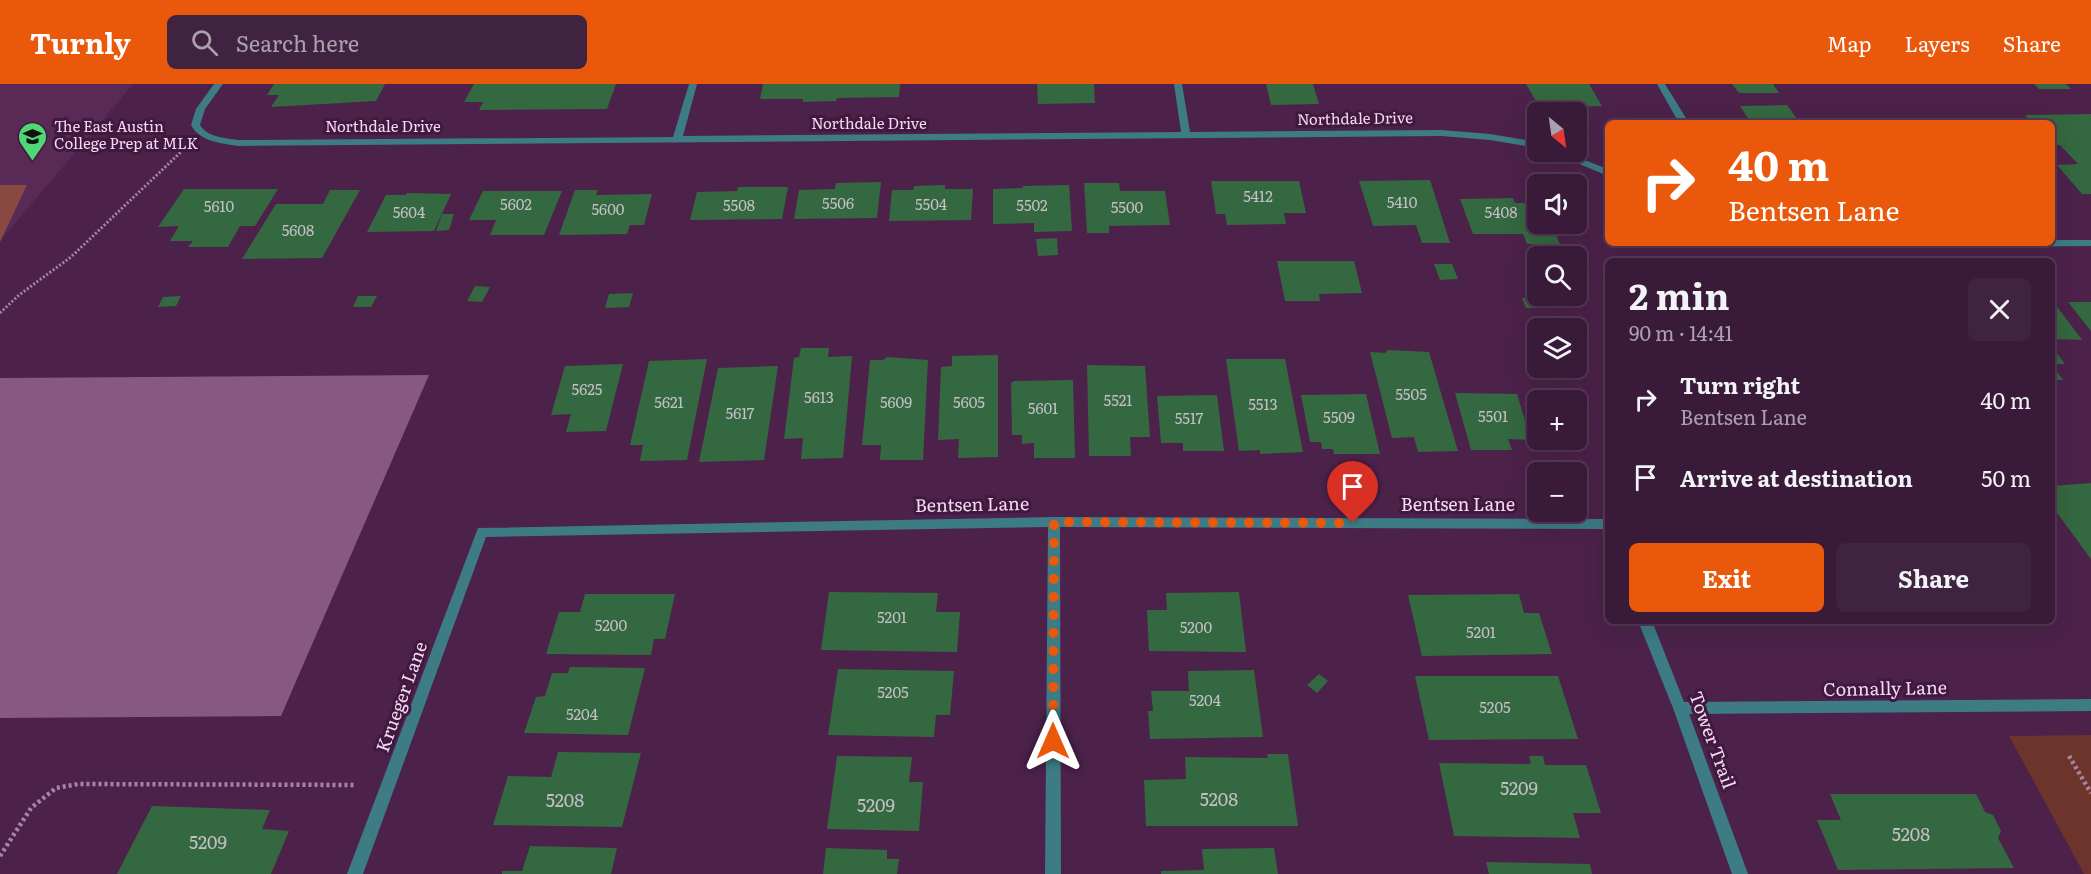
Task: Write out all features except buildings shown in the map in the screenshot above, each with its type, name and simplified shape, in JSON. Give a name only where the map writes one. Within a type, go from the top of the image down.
[{"type":"street","points":[[201,134],[194,124],[195,114],[219,84]]},
{"type":"street","points":[[677,140],[693,84]]},
{"type":"street","points":[[1178,84],[1186,136]]},
{"type":"street","points":[[1661,84],[1682,120]]},
{"type":"street","name":"Northdale Drive","points":[[201,134],[217,140],[238,143],[1441,133],[1527,143]]},
{"type":"street","points":[[1581,162],[1605,172]]},
{"type":"street","points":[[2055,243],[2091,243]]},
{"type":"street","points":[[1053,874],[1054,522]]},
{"type":"street","name":"Bentsen Lane","points":[[482,532],[1054,522],[1605,526]]},
{"type":"street","name":"Krueger Lane","points":[[355,874],[482,532]]},
{"type":"street","name":"Tower Trail","points":[[1647,624],[1740,874]]},
{"type":"street","name":"Connally Lane","points":[[1680,708],[2091,705]]},
{"type":"path","points":[[0,313],[19,295],[71,257],[156,174],[201,134]]},
{"type":"path","points":[[2069,756],[2091,793]]},
{"type":"path","points":[[0,856],[32,808],[56,788],[78,784],[356,785]]},
{"type":"shaded area","name":"The East Austin College Prep at MLK","points":[[0,84],[133,84],[0,241]]},
{"type":"shaded area","points":[[0,185],[27,185],[0,242]]},
{"type":"shaded area","points":[[429,375],[281,716],[0,718],[0,378]]},
{"type":"shaded area","points":[[2091,735],[2091,874],[2084,874],[2009,736]]},
{"type":"place","name":"The East Austin College Prep at MLK","points":[[33,162]]},
{"type":"route","points":[[1053,741],[1054,522],[1353,523]]}]
